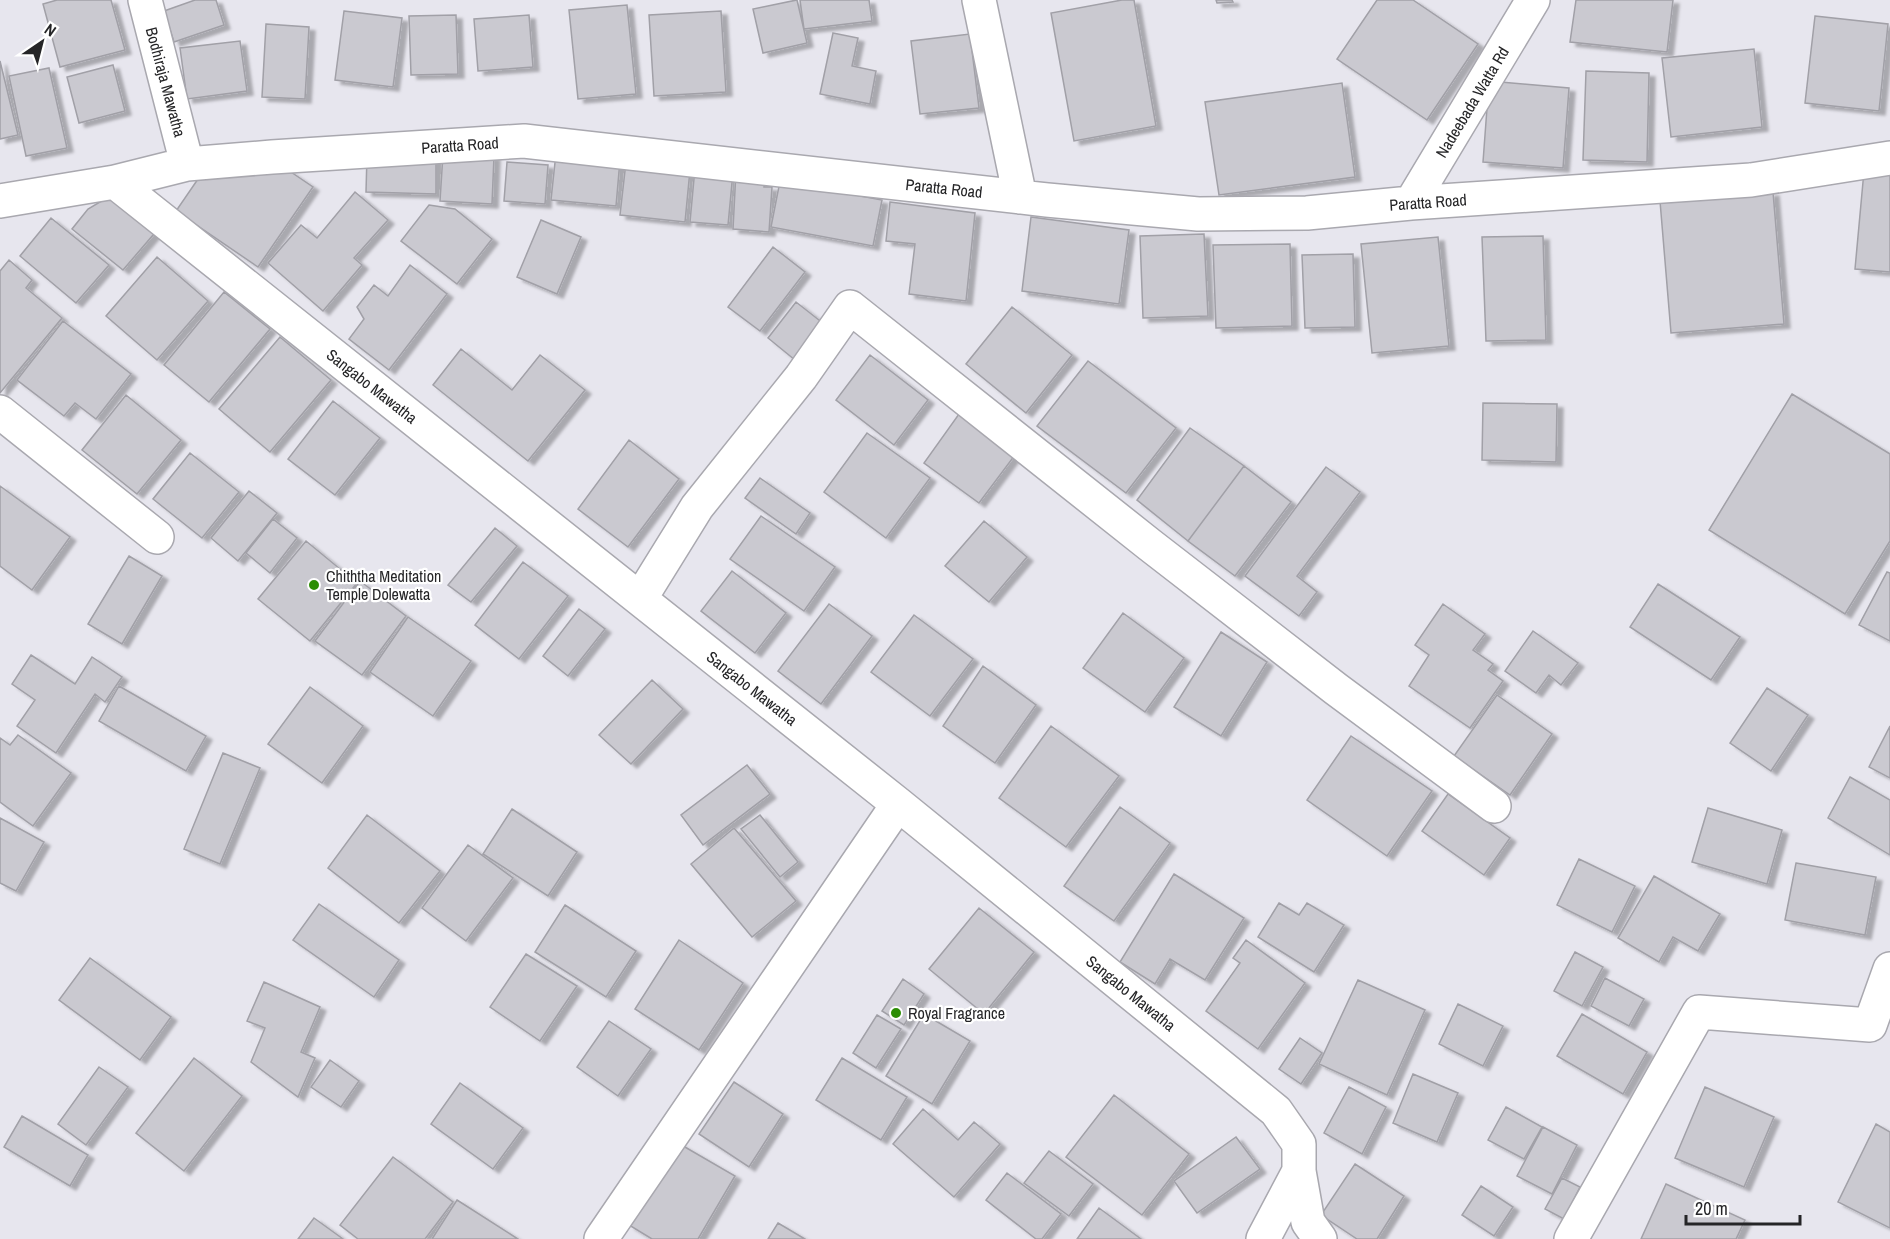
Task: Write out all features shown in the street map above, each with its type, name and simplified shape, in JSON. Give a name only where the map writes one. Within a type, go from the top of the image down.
[{"type":"street","name":"Bodhiraja Mawatha","points":[[145,0],[188,164]]},
{"type":"street","points":[[979,0],[1020,196]]},
{"type":"street","name":"Nadeebada Watta Rd","points":[[1411,203],[1533,0]]},
{"type":"street","name":"Paratta Road","points":[[0,201],[115,182],[188,164],[524,141],[1198,214],[1307,213],[1411,203],[1751,180],[1890,158]]},
{"type":"street","name":"Sangabo Mawatha","points":[[115,182],[898,804],[1276,1111],[1299,1144],[1299,1171],[1308,1221],[1320,1239]]},
{"type":"street","points":[[640,599],[698,507],[801,378],[850,307],[1280,646],[1494,806]]},
{"type":"street","points":[[0,412],[157,537]]},
{"type":"street","points":[[601,1239],[898,804]]},
{"type":"street","points":[[1571,1239],[1699,1012],[1880,1025],[1890,969]]},
{"type":"street","points":[[1263,1239],[1299,1171]]},
{"type":"building","points":[[57,0],[111,0],[125,50],[60,67],[43,4]]},
{"type":"building","points":[[195,0],[216,0],[224,25],[174,42],[164,11]]},
{"type":"building","points":[[797,0],[807,43],[763,53],[753,9]]},
{"type":"building","points":[[800,0],[869,0],[872,21],[804,29]]},
{"type":"building","points":[[1122,0],[1134,0],[1156,126],[1074,141],[1051,13]]},
{"type":"building","points":[[1216,0],[1232,0],[1233,2],[1217,3]]},
{"type":"building","points":[[1377,0],[1413,0],[1478,44],[1427,120],[1337,59]]},
{"type":"building","points":[[1576,0],[1673,0],[1667,52],[1570,42]]},
{"type":"building","points":[[627,5],[636,94],[578,99],[569,10]]},
{"type":"building","points":[[344,11],[402,18],[393,87],[335,80]]},
{"type":"building","points":[[721,11],[726,92],[654,96],[649,15]]},
{"type":"building","points":[[456,15],[458,74],[411,75],[409,16]]},
{"type":"building","points":[[529,15],[533,67],[478,71],[474,19]]},
{"type":"building","points":[[1815,16],[1888,24],[1879,111],[1805,103]]},
{"type":"building","points":[[266,24],[309,27],[305,99],[262,97]]},
{"type":"building","points":[[833,33],[858,38],[852,66],[876,71],[870,104],[820,94]]},
{"type":"building","points":[[970,34],[979,108],[920,114],[911,41]]},
{"type":"building","points":[[240,41],[247,91],[187,99],[180,48]]},
{"type":"building","points":[[1754,49],[1762,127],[1671,137],[1662,58]]},
{"type":"building","points":[[0,61],[18,135],[0,139]]},
{"type":"building","points":[[113,65],[125,111],[79,123],[67,77]]},
{"type":"building","points":[[49,68],[67,148],[26,156],[9,76]]},
{"type":"building","points":[[1586,71],[1649,73],[1647,162],[1583,160]]},
{"type":"building","points":[[1489,81],[1569,88],[1563,168],[1483,162]]},
{"type":"building","points":[[1342,83],[1355,177],[1219,195],[1205,102]]},
{"type":"building","points":[[556,153],[620,160],[616,206],[551,200]]},
{"type":"building","points":[[443,154],[494,156],[492,204],[440,201]]},
{"type":"building","points":[[367,155],[436,156],[436,194],[366,192]]},
{"type":"building","points":[[507,162],[548,165],[545,204],[504,201]]},
{"type":"building","points":[[626,162],[690,170],[685,222],[620,215]]},
{"type":"building","points":[[282,166],[313,187],[258,267],[176,211],[198,179]]},
{"type":"building","points":[[695,168],[733,172],[728,225],[690,222]]},
{"type":"building","points":[[736,171],[765,174],[764,187],[772,187],[769,232],[733,229]]},
{"type":"building","points":[[1864,171],[1890,174],[1890,272],[1855,269]]},
{"type":"building","points":[[780,181],[882,200],[873,246],[771,227]]},
{"type":"building","points":[[355,192],[388,220],[354,258],[362,265],[323,311],[268,263],[301,225],[317,238]]},
{"type":"building","points":[[1773,192],[1784,324],[1671,333],[1660,201]]},
{"type":"building","points":[[115,193],[159,228],[123,270],[72,229],[88,209]]},
{"type":"building","points":[[890,202],[975,213],[966,301],[909,294],[915,244],[886,241]]},
{"type":"building","points":[[429,205],[455,209],[492,239],[457,284],[401,241]]},
{"type":"building","points":[[1031,217],[1129,230],[1119,304],[1022,291]]},
{"type":"building","points":[[51,218],[109,265],[76,303],[20,256]]},
{"type":"building","points":[[541,220],[581,237],[557,294],[517,277]]},
{"type":"building","points":[[1204,234],[1208,316],[1143,318],[1140,236]]},
{"type":"building","points":[[1543,236],[1546,340],[1486,341],[1482,237]]},
{"type":"building","points":[[1438,237],[1449,346],[1372,353],[1361,244]]},
{"type":"building","points":[[1290,244],[1292,326],[1216,328],[1213,245]]},
{"type":"building","points":[[773,247],[805,272],[760,331],[728,307]]},
{"type":"building","points":[[1353,254],[1355,327],[1305,328],[1302,255]]},
{"type":"building","points":[[157,257],[208,301],[157,360],[106,316]]},
{"type":"building","points":[[9,260],[32,280],[26,288],[62,318],[0,393],[0,271]]},
{"type":"building","points":[[410,265],[447,294],[389,370],[349,339],[364,319],[357,307],[374,285],[388,296]]},
{"type":"building","points":[[224,292],[270,329],[209,402],[164,365]]},
{"type":"building","points":[[796,302],[824,324],[795,360],[768,338]]},
{"type":"building","points":[[1012,307],[1072,355],[1026,413],[966,364]]},
{"type":"building","points":[[63,321],[131,374],[96,419],[75,403],[64,416],[17,380]]},
{"type":"building","points":[[280,337],[331,380],[270,452],[219,409]]},
{"type":"building","points":[[461,349],[512,390],[540,355],[585,390],[528,461],[433,385]]},
{"type":"building","points":[[870,355],[928,400],[894,445],[836,400]]},
{"type":"building","points":[[1088,361],[1176,428],[1126,493],[1037,426]]},
{"type":"building","points":[[1792,394],[1890,454],[1890,541],[1845,614],[1709,530]]},
{"type":"building","points":[[126,395],[181,440],[137,494],[82,450]]},
{"type":"building","points":[[333,401],[380,438],[335,495],[288,459]]},
{"type":"building","points":[[1483,403],[1557,404],[1556,462],[1482,460]]},
{"type":"building","points":[[959,414],[1015,455],[979,503],[924,463]]},
{"type":"building","points":[[1190,428],[1244,466],[1188,541],[1137,500]]},
{"type":"building","points":[[867,433],[930,478],[886,538],[824,492]]},
{"type":"building","points":[[629,440],[679,479],[628,547],[578,509]]},
{"type":"building","points":[[190,453],[239,492],[202,538],[153,499]]},
{"type":"building","points":[[1244,466],[1291,502],[1235,576],[1188,541]]},
{"type":"building","points":[[1326,467],[1360,492],[1297,576],[1317,592],[1299,616],[1245,576]]},
{"type":"building","points":[[760,478],[810,513],[796,534],[745,498]]},
{"type":"building","points":[[0,486],[70,537],[32,590],[0,566]]},
{"type":"building","points":[[249,491],[277,513],[238,561],[211,538]]},
{"type":"building","points":[[761,516],[835,567],[804,611],[730,559]]},
{"type":"building","points":[[273,519],[297,538],[270,573],[246,553]]},
{"type":"building","points":[[984,521],[1027,557],[989,602],[945,566]]},
{"type":"building","points":[[495,528],[517,546],[471,602],[448,585]]},
{"type":"building","points":[[306,541],[357,583],[310,641],[258,599]]},
{"type":"building","points":[[129,556],[162,576],[122,644],[88,624]]},
{"type":"building","points":[[523,562],[568,596],[519,659],[475,625]]},
{"type":"building","points":[[732,571],[786,613],[755,653],[701,611]]},
{"type":"building","points":[[1887,572],[1890,573],[1890,641],[1859,625]]},
{"type":"building","points":[[360,581],[406,616],[362,675],[315,641]]},
{"type":"building","points":[[1658,584],[1740,637],[1711,680],[1630,627]]},
{"type":"building","points":[[829,604],[872,636],[821,704],[778,671]]},
{"type":"building","points":[[1443,604],[1485,634],[1473,650],[1493,664],[1488,670],[1503,681],[1470,728],[1409,686],[1429,655],[1415,645]]},
{"type":"building","points":[[579,609],[605,629],[568,676],[543,656]]},
{"type":"building","points":[[1123,613],[1184,658],[1145,712],[1083,668]]},
{"type":"building","points":[[914,615],[973,659],[930,716],[871,672]]},
{"type":"building","points":[[408,617],[471,661],[433,716],[370,672]]},
{"type":"building","points":[[1533,631],[1578,663],[1561,685],[1549,675],[1536,693],[1505,671]]},
{"type":"building","points":[[1221,632],[1267,662],[1221,736],[1174,707]]},
{"type":"building","points":[[31,655],[75,684],[92,657],[122,677],[105,702],[95,694],[56,753],[17,726],[35,700],[12,684]]},
{"type":"building","points":[[983,666],[1036,705],[995,763],[943,726]]},
{"type":"building","points":[[652,680],[683,709],[631,764],[599,735]]},
{"type":"building","points":[[119,686],[206,736],[186,771],[99,721]]},
{"type":"building","points":[[310,687],[363,726],[322,783],[268,744]]},
{"type":"building","points":[[1767,688],[1808,715],[1771,771],[1730,743]]},
{"type":"building","points":[[1497,695],[1552,734],[1510,795],[1454,756]]},
{"type":"building","points":[[1051,726],[1119,776],[1066,847],[999,798]]},
{"type":"building","points":[[1890,726],[1890,778],[1869,767]]},
{"type":"building","points":[[18,735],[71,773],[33,826],[0,802],[0,738],[10,745]]},
{"type":"building","points":[[1351,736],[1432,791],[1387,856],[1307,800]]},
{"type":"building","points":[[223,753],[260,768],[220,864],[184,849]]},
{"type":"building","points":[[747,765],[770,794],[703,845],[681,815]]},
{"type":"building","points":[[1850,777],[1890,800],[1890,855],[1828,818]]},
{"type":"building","points":[[1448,794],[1510,838],[1484,875],[1422,831]]},
{"type":"building","points":[[1120,807],[1170,843],[1114,921],[1064,886]]},
{"type":"building","points":[[1708,808],[1782,830],[1767,884],[1692,862]]},
{"type":"building","points":[[512,809],[577,852],[548,896],[483,854]]},
{"type":"building","points":[[367,815],[440,871],[399,923],[328,868]]},
{"type":"building","points":[[760,815],[798,862],[780,877],[741,829]]},
{"type":"building","points":[[0,818],[44,842],[16,891],[0,883]]},
{"type":"building","points":[[734,828],[796,901],[752,937],[691,864]]},
{"type":"building","points":[[468,845],[513,878],[466,941],[422,908]]},
{"type":"building","points":[[1579,859],[1635,886],[1612,932],[1557,905]]},
{"type":"building","points":[[1796,863],[1876,877],[1865,935],[1785,920]]},
{"type":"building","points":[[1174,874],[1244,918],[1205,980],[1170,959],[1155,984],[1120,962]]},
{"type":"building","points":[[1654,876],[1720,914],[1698,951],[1673,937],[1659,962],[1618,938]]},
{"type":"building","points":[[1279,903],[1299,915],[1307,903],[1344,925],[1314,972],[1258,937]]},
{"type":"building","points":[[319,904],[399,960],[374,997],[293,940]]},
{"type":"building","points":[[565,905],[636,951],[606,997],[535,952]]},
{"type":"building","points":[[979,908],[1034,952],[984,1014],[929,969]]},
{"type":"building","points":[[679,940],[743,983],[699,1050],[635,1009]]},
{"type":"building","points":[[1246,940],[1305,983],[1258,1049],[1206,1011],[1240,963],[1233,958]]},
{"type":"building","points":[[1575,952],[1603,967],[1582,1006],[1554,991]]},
{"type":"building","points":[[526,954],[577,986],[540,1041],[490,1007]]},
{"type":"building","points":[[90,958],[171,1017],[140,1060],[59,1000]]},
{"type":"building","points":[[1605,978],[1644,999],[1629,1026],[1591,1006]]},
{"type":"building","points":[[903,979],[924,994],[904,1025],[882,1011]]},
{"type":"building","points":[[1358,980],[1425,1010],[1387,1095],[1319,1064]]},
{"type":"building","points":[[264,982],[320,1007],[301,1052],[315,1058],[298,1097],[251,1062],[265,1028],[247,1021]]},
{"type":"building","points":[[1458,1004],[1503,1026],[1483,1066],[1439,1044]]},
{"type":"building","points":[[924,1014],[970,1041],[932,1104],[886,1076]]},
{"type":"building","points":[[1582,1014],[1647,1052],[1623,1094],[1557,1056]]},
{"type":"building","points":[[877,1015],[901,1029],[876,1068],[853,1053]]},
{"type":"building","points":[[609,1021],[651,1049],[618,1096],[577,1067]]},
{"type":"building","points":[[1300,1038],[1322,1053],[1301,1084],[1279,1069]]},
{"type":"building","points":[[194,1058],[242,1096],[184,1171],[136,1133]]},
{"type":"building","points":[[842,1058],[907,1097],[881,1140],[816,1100]]},
{"type":"building","points":[[330,1060],[359,1081],[341,1107],[311,1087]]},
{"type":"building","points":[[99,1067],[128,1087],[86,1145],[58,1124]]},
{"type":"building","points":[[1413,1074],[1458,1093],[1437,1142],[1393,1123]]},
{"type":"building","points":[[734,1082],[783,1114],[749,1167],[699,1134]]},
{"type":"building","points":[[460,1083],[523,1128],[493,1169],[431,1124]]},
{"type":"building","points":[[1349,1087],[1386,1107],[1362,1154],[1324,1133]]},
{"type":"building","points":[[1705,1087],[1774,1117],[1744,1187],[1675,1158]]},
{"type":"building","points":[[1114,1095],[1189,1154],[1142,1215],[1066,1157]]},
{"type":"building","points":[[1506,1107],[1542,1127],[1524,1159],[1488,1140]]},
{"type":"building","points":[[923,1109],[958,1140],[974,1122],[1000,1144],[954,1197],[893,1144]]},
{"type":"building","points":[[22,1116],[88,1155],[70,1186],[4,1147]]},
{"type":"building","points":[[1876,1124],[1890,1132],[1890,1228],[1838,1202]]},
{"type":"building","points":[[1543,1127],[1577,1145],[1552,1194],[1517,1176]]},
{"type":"building","points":[[1236,1137],[1260,1169],[1197,1213],[1174,1181]]},
{"type":"building","points":[[678,1143],[735,1176],[698,1239],[652,1239],[629,1225]]},
{"type":"building","points":[[1049,1151],[1093,1184],[1069,1216],[1024,1183]]},
{"type":"building","points":[[393,1157],[453,1202],[425,1239],[358,1239],[340,1225]]},
{"type":"building","points":[[1355,1164],[1404,1196],[1377,1239],[1357,1239],[1321,1215]]},
{"type":"building","points":[[1007,1173],[1061,1214],[1042,1239],[1036,1239],[986,1200]]},
{"type":"building","points":[[1562,1178],[1580,1187],[1564,1219],[1545,1209]]},
{"type":"building","points":[[1666,1184],[1745,1220],[1736,1239],[1641,1239]]},
{"type":"building","points":[[1481,1186],[1513,1207],[1494,1236],[1462,1215]]},
{"type":"building","points":[[457,1200],[518,1239],[432,1239]]},
{"type":"building","points":[[1099,1208],[1141,1239],[1077,1239]]},
{"type":"building","points":[[314,1218],[343,1239],[298,1239]]},
{"type":"building","points":[[778,1223],[805,1239],[768,1239]]},
{"type":"place","name":"Chiththa Meditation Temple Dolewatta","points":[[314,585]]},
{"type":"place","name":"Royal Fragrance","points":[[896,1013]]}]
